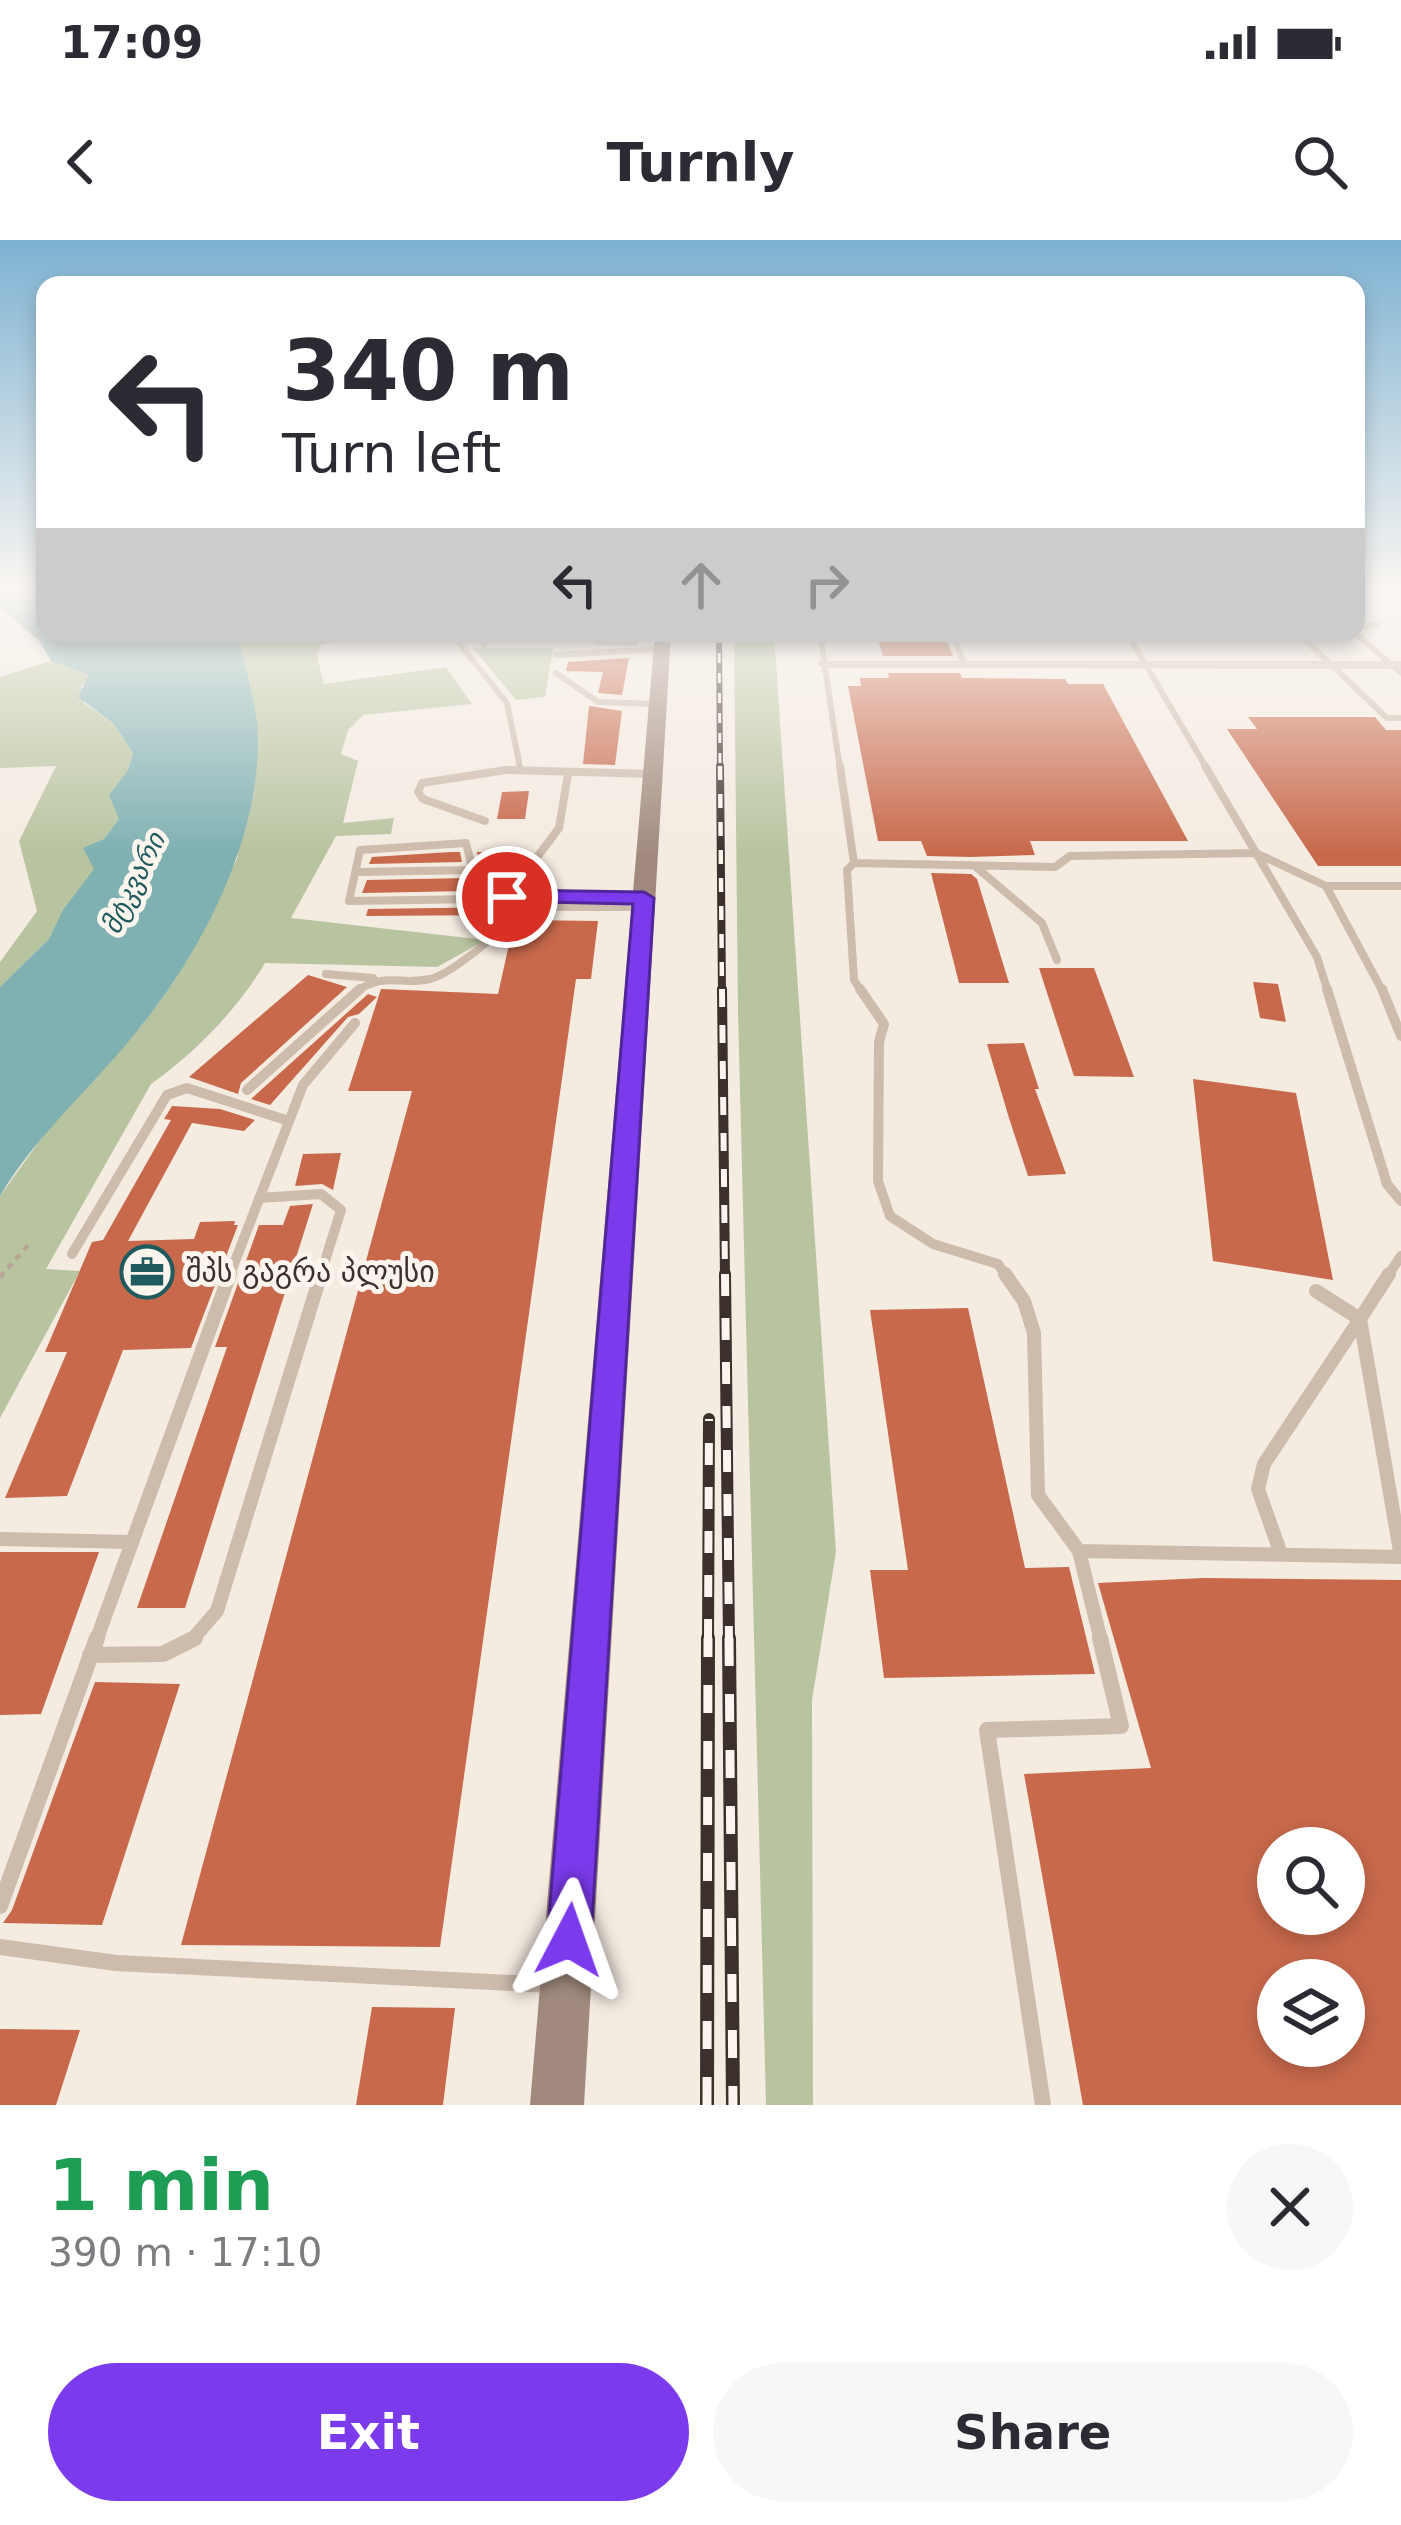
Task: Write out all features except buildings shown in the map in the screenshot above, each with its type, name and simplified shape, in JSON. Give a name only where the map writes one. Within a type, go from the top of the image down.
[{"type":"main road","points":[[557,2105],[660,679]]},
{"type":"lane","points":[[488,679],[507,703],[520,767]]},
{"type":"lane","points":[[565,679],[598,702],[658,704]]},
{"type":"lane","points":[[825,679],[854,863]]},
{"type":"lane","points":[[1153,679],[1317,957],[1387,1184],[1401,1201]]},
{"type":"lane","points":[[1344,679],[1387,718],[1401,718]]},
{"type":"lane","points":[[485,821],[423,799],[418,792],[422,783],[520,767],[568,774],[653,774]]},
{"type":"lane","points":[[507,897],[556,841],[569,796],[568,774]]},
{"type":"lane","points":[[480,900],[466,843],[360,850],[349,901],[480,900],[507,897],[644,903]]},
{"type":"lane","points":[[1043,2105],[987,1730],[1121,1726],[1079,1551],[1038,1495],[1034,1333],[1024,1301],[998,1264],[933,1244],[890,1216],[878,1181],[879,1042],[884,1024],[854,980],[847,870],[854,863],[1055,868],[1070,856],[1256,853],[1326,886],[1401,886]]},
{"type":"lane","points":[[976,866],[1042,923],[1058,960]]},
{"type":"lane","points":[[356,872],[473,870]]},
{"type":"lane","points":[[1326,886],[1395,1014],[1401,1036]]},
{"type":"lane","points":[[326,974],[433,979],[509,924],[522,907],[644,903]]},
{"type":"lane","points":[[247,1090],[348,997],[376,978]]},
{"type":"lane","points":[[0,1906],[286,1120],[303,1084],[356,1023]]},
{"type":"lane","points":[[72,1254],[167,1095],[187,1088],[286,1120]]},
{"type":"lane","points":[[90,1655],[171,1654],[201,1638],[218,1611],[341,1210],[321,1194],[259,1198]]},
{"type":"lane","points":[[1281,1555],[1258,1489],[1264,1464],[1401,1256]]},
{"type":"lane","points":[[1079,1551],[1401,1557],[1360,1319],[1316,1291]]},
{"type":"lane","points":[[0,1540],[131,1542]]},
{"type":"lane","points":[[0,1947],[116,1963],[566,1986]]},
{"type":"path","points":[[0,1277],[29,1244]]},
{"type":"green space","points":[[0,679],[90,679],[81,687],[84,703],[114,724],[133,753],[128,770],[109,795],[120,818],[104,839],[95,869],[49,939],[0,987],[0,962],[37,911],[19,841],[56,766],[0,768]]},
{"type":"green space","points":[[246,679],[323,679],[324,684],[360,679],[454,679],[472,704],[363,715],[348,730],[341,754],[358,761],[343,823],[394,818],[391,834],[336,836],[291,918],[486,940],[437,967],[265,963],[214,1030],[151,1084],[46,1269],[80,1271],[0,1418],[0,1196],[46,1132],[141,1026],[174,981],[237,859],[258,744]]},
{"type":"green space","points":[[499,679],[548,679],[545,697],[516,700]]},
{"type":"green space","points":[[734,679],[777,679],[836,1552],[812,1700],[813,2105],[766,2105],[738,1012]]},
{"type":"water","name":"მტკვარი","points":[[87,679],[248,679],[257,727],[256,779],[223,892],[185,963],[141,1026],[32,1151],[0,1196],[0,987],[49,939],[63,910],[94,869],[83,848],[104,839],[119,819],[109,795],[128,770],[133,753],[114,724],[78,697]]},
{"type":"railway","points":[[719,679],[720,769]]},
{"type":"railway","points":[[720,766],[722,992]]},
{"type":"railway","points":[[722,989],[725,1277]]},
{"type":"railway","points":[[725,1274],[729,1641]]},
{"type":"railway","points":[[708,1641],[709,1419]]},
{"type":"railway","points":[[707,2105],[708,1638]]},
{"type":"railway","points":[[729,1638],[733,2105]]},
{"type":"place","name":"შპს გაგრა პლუსი","points":[[147,1272]]},
{"type":"route","points":[[507,897],[644,898],[569,1940]]}]
